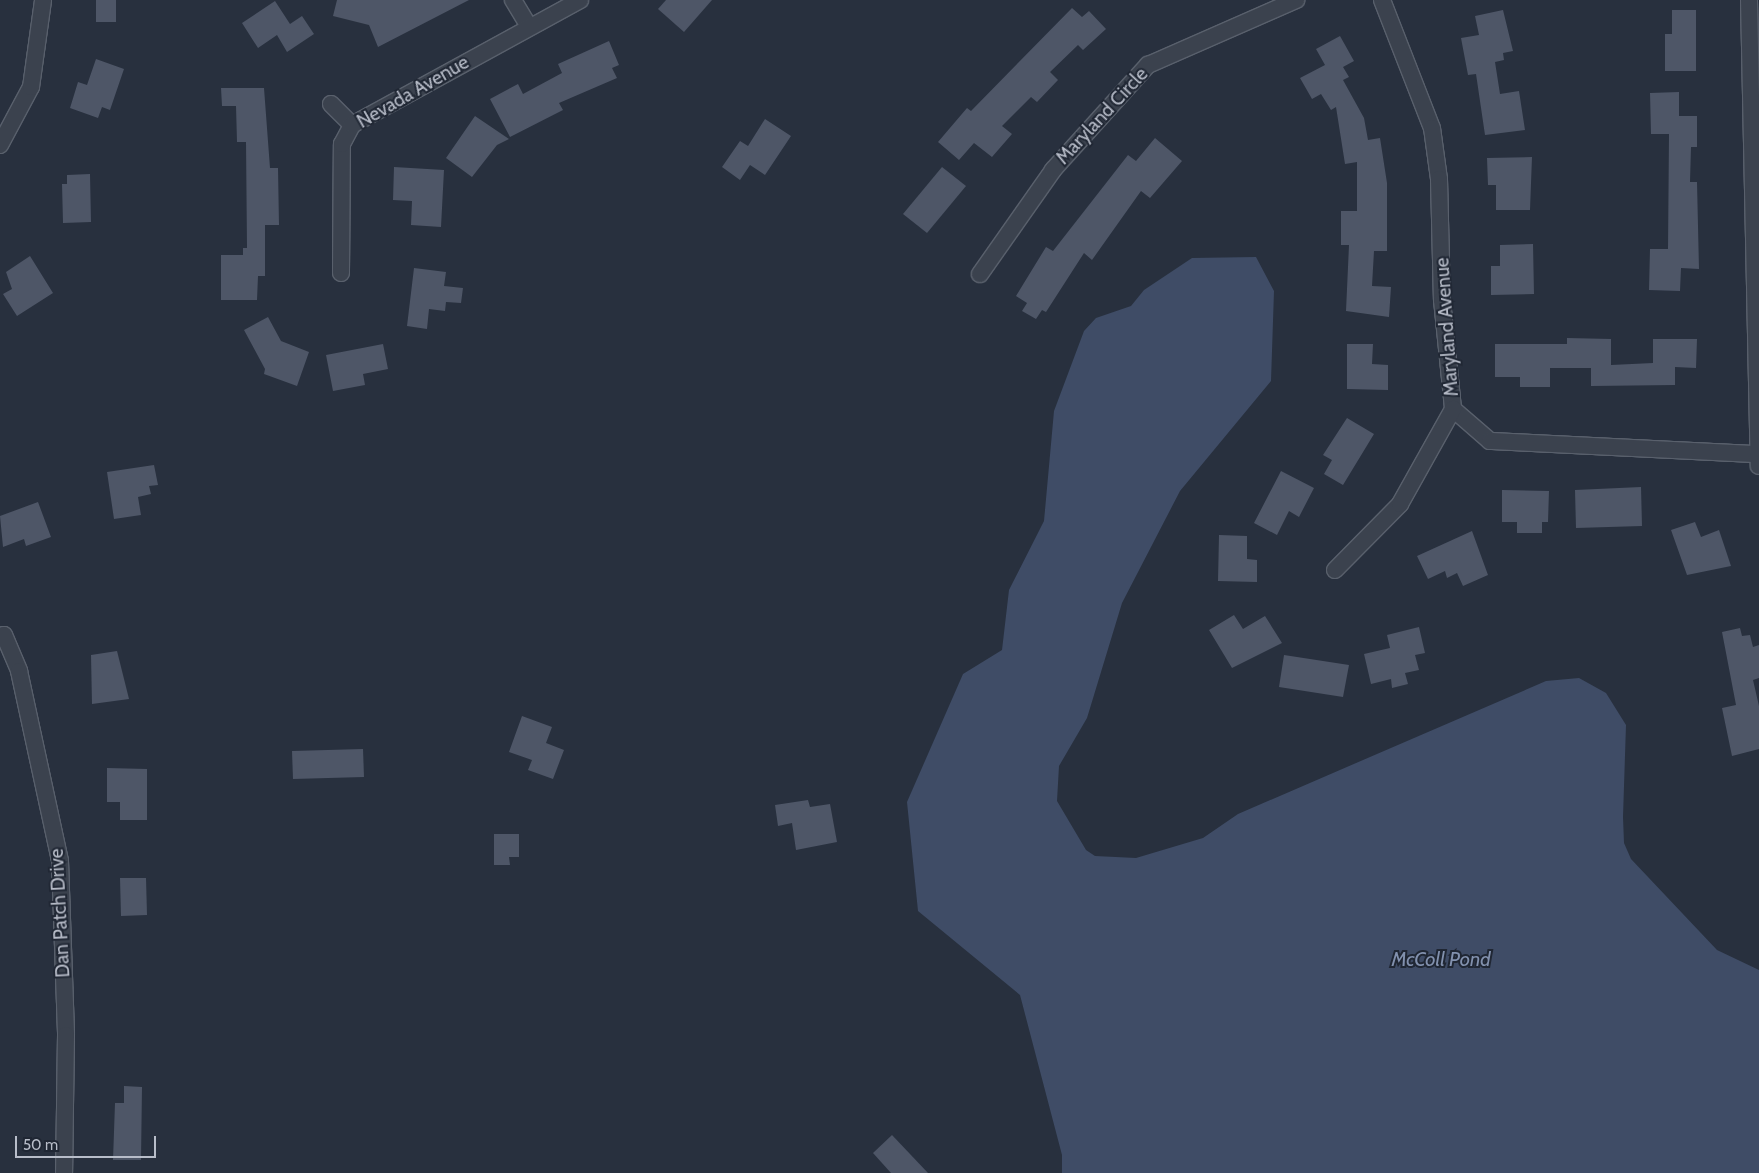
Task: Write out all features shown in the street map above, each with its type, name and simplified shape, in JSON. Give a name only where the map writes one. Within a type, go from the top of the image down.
[{"type":"street","points":[[0,145],[31,87],[43,0]]},
{"type":"street","points":[[513,0],[529,27]]},
{"type":"street","name":"Nevada Avenue","points":[[341,273],[342,144],[352,125],[580,0]]},
{"type":"street","name":"Maryland Circle","points":[[980,274],[1052,170],[1148,65],[1296,0]]},
{"type":"street","name":"Maryland Avenue","points":[[1382,0],[1432,128],[1440,179],[1442,300],[1453,409],[1490,441],[1758,460]]},
{"type":"street","points":[[1749,0],[1758,460]]},
{"type":"street","points":[[331,104],[352,125]]},
{"type":"street","points":[[1335,570],[1400,504],[1453,409]]},
{"type":"street","name":"Dan Patch Drive","points":[[0,636],[4,635],[19,671],[60,861],[66,1035],[64,1173]]},
{"type":"water","name":"McColl Pond","points":[[1256,257],[1274,291],[1271,381],[1180,491],[1122,603],[1087,718],[1059,766],[1057,801],[1086,850],[1095,856],[1136,858],[1203,838],[1238,814],[1546,681],[1579,678],[1606,693],[1626,725],[1623,817],[1624,843],[1631,859],[1717,950],[1759,970],[1759,1173],[1062,1173],[1062,1155],[1020,995],[918,911],[907,802],[963,674],[1002,650],[1009,590],[1044,521],[1054,411],[1084,331],[1096,318],[1131,306],[1144,290],[1192,258]]},
{"type":"building","points":[[96,0],[116,0],[116,22],[96,22]]},
{"type":"building","points":[[337,0],[469,0],[378,47],[369,25],[333,16]]},
{"type":"building","points":[[666,0],[712,0],[684,32],[658,9]]},
{"type":"building","points":[[275,1],[290,24],[302,16],[314,34],[287,52],[277,35],[258,48],[242,23]]},
{"type":"building","points":[[1072,8],[1082,17],[1089,11],[1106,29],[1083,50],[1078,45],[1050,72],[1058,80],[1037,102],[1031,97],[1002,126],[1012,134],[992,157],[974,143],[959,160],[938,142],[967,108],[971,111]]},
{"type":"building","points":[[1503,10],[1513,51],[1503,53],[1504,60],[1495,62],[1500,94],[1519,91],[1525,130],[1485,135],[1476,74],[1468,75],[1461,38],[1479,35],[1475,16]]},
{"type":"building","points":[[1672,10],[1696,10],[1696,71],[1665,71],[1665,34],[1672,34]]},
{"type":"building","points":[[1340,36],[1354,61],[1343,67],[1349,77],[1343,80],[1364,118],[1368,140],[1380,138],[1387,183],[1387,251],[1374,251],[1372,286],[1391,287],[1389,317],[1346,311],[1349,245],[1341,245],[1341,211],[1357,211],[1357,162],[1345,164],[1336,107],[1331,110],[1321,94],[1312,99],[1300,78],[1325,65],[1316,49]]},
{"type":"building","points":[[609,41],[619,65],[612,68],[617,78],[559,103],[563,110],[510,137],[490,99],[518,84],[523,94],[562,73],[558,64]]},
{"type":"building","points":[[96,59],[124,69],[110,110],[102,107],[98,118],[70,108],[78,82],[87,85]]},
{"type":"building","points":[[221,88],[264,88],[270,168],[278,168],[279,225],[265,225],[265,276],[258,276],[257,300],[221,300],[221,255],[243,255],[243,248],[247,248],[246,142],[237,142],[236,106],[222,106]]},
{"type":"building","points":[[1679,92],[1679,116],[1697,116],[1697,147],[1691,147],[1690,182],[1697,182],[1699,269],[1681,268],[1680,291],[1649,290],[1650,249],[1668,249],[1669,134],[1651,134],[1650,93]]},
{"type":"building","points":[[475,116],[509,139],[497,145],[472,177],[446,158]]},
{"type":"building","points":[[765,119],[791,136],[765,175],[750,165],[740,180],[722,167],[740,141],[748,146]]},
{"type":"building","points":[[1155,138],[1182,161],[1150,198],[1141,191],[1092,260],[1084,253],[1046,312],[1042,310],[1036,319],[1022,311],[1027,303],[1016,296],[1046,247],[1053,251],[1128,155],[1136,161]]},
{"type":"building","points":[[1532,157],[1530,210],[1496,210],[1496,185],[1488,185],[1487,158]]},
{"type":"building","points":[[394,167],[444,170],[441,227],[411,225],[412,201],[393,200]]},
{"type":"building","points":[[942,167],[966,186],[927,233],[903,214]]},
{"type":"building","points":[[90,174],[91,222],[63,223],[62,184],[67,184],[67,175]]},
{"type":"building","points":[[1533,244],[1534,294],[1491,295],[1491,266],[1500,266],[1500,245]]},
{"type":"building","points":[[30,256],[53,293],[17,316],[3,294],[12,289],[6,272]]},
{"type":"building","points":[[414,268],[446,272],[444,286],[463,288],[461,303],[446,302],[445,311],[429,309],[427,329],[407,326]]},
{"type":"building","points":[[268,317],[281,341],[309,352],[297,386],[264,374],[265,369],[244,330]]},
{"type":"building","points":[[1567,338],[1611,339],[1611,365],[1653,363],[1653,339],[1697,339],[1696,368],[1675,367],[1675,385],[1591,386],[1591,368],[1550,368],[1550,387],[1520,387],[1520,377],[1495,377],[1495,344],[1567,344]]},
{"type":"building","points":[[383,344],[388,369],[363,374],[365,385],[333,391],[326,355]]},
{"type":"building","points":[[1347,344],[1373,344],[1372,364],[1388,365],[1388,390],[1347,389]]},
{"type":"building","points":[[1347,418],[1374,434],[1343,485],[1324,474],[1332,460],[1323,455]]},
{"type":"building","points":[[154,465],[158,485],[149,486],[151,494],[138,497],[141,515],[114,519],[107,472]]},
{"type":"building","points":[[1281,471],[1314,488],[1299,517],[1289,511],[1277,535],[1254,523]]},
{"type":"building","points":[[1641,487],[1642,526],[1576,528],[1575,490]]},
{"type":"building","points":[[1502,490],[1549,491],[1548,522],[1542,522],[1542,533],[1517,533],[1517,522],[1502,522]]},
{"type":"building","points":[[38,502],[51,537],[26,546],[24,539],[3,547],[0,516]]},
{"type":"building","points":[[1695,522],[1701,537],[1719,530],[1731,566],[1687,575],[1671,530]]},
{"type":"building","points":[[1472,531],[1488,575],[1463,586],[1457,573],[1447,578],[1445,571],[1428,579],[1417,556]]},
{"type":"building","points":[[1219,535],[1247,536],[1247,559],[1257,560],[1257,582],[1218,581]]},
{"type":"building","points":[[1234,615],[1243,629],[1265,616],[1282,643],[1232,668],[1209,630]]},
{"type":"building","points":[[1419,627],[1425,653],[1415,655],[1419,670],[1405,673],[1408,684],[1392,688],[1391,679],[1371,684],[1364,654],[1390,648],[1387,635]]},
{"type":"building","points":[[1740,628],[1742,636],[1750,635],[1753,647],[1759,645],[1759,678],[1753,680],[1759,706],[1759,749],[1732,756],[1722,708],[1736,705],[1722,632]]},
{"type":"building","points":[[117,651],[129,699],[92,704],[91,655]]},
{"type":"building","points":[[1284,655],[1349,665],[1343,697],[1279,687]]},
{"type":"building","points":[[522,716],[552,727],[546,743],[564,750],[553,779],[528,770],[532,760],[509,752]]},
{"type":"building","points":[[363,749],[364,777],[293,779],[292,751]]},
{"type":"building","points":[[107,768],[147,769],[147,820],[120,820],[120,802],[107,802]]},
{"type":"building","points":[[808,800],[810,807],[830,804],[837,842],[796,850],[792,823],[778,826],[775,805]]},
{"type":"building","points":[[494,834],[519,834],[519,857],[509,857],[510,865],[494,865]]},
{"type":"building","points":[[120,878],[146,878],[147,915],[121,916]]},
{"type":"building","points":[[124,1086],[142,1087],[141,1160],[113,1160],[115,1103],[124,1103]]},
{"type":"building","points":[[892,1135],[928,1173],[891,1173],[873,1153]]}]
